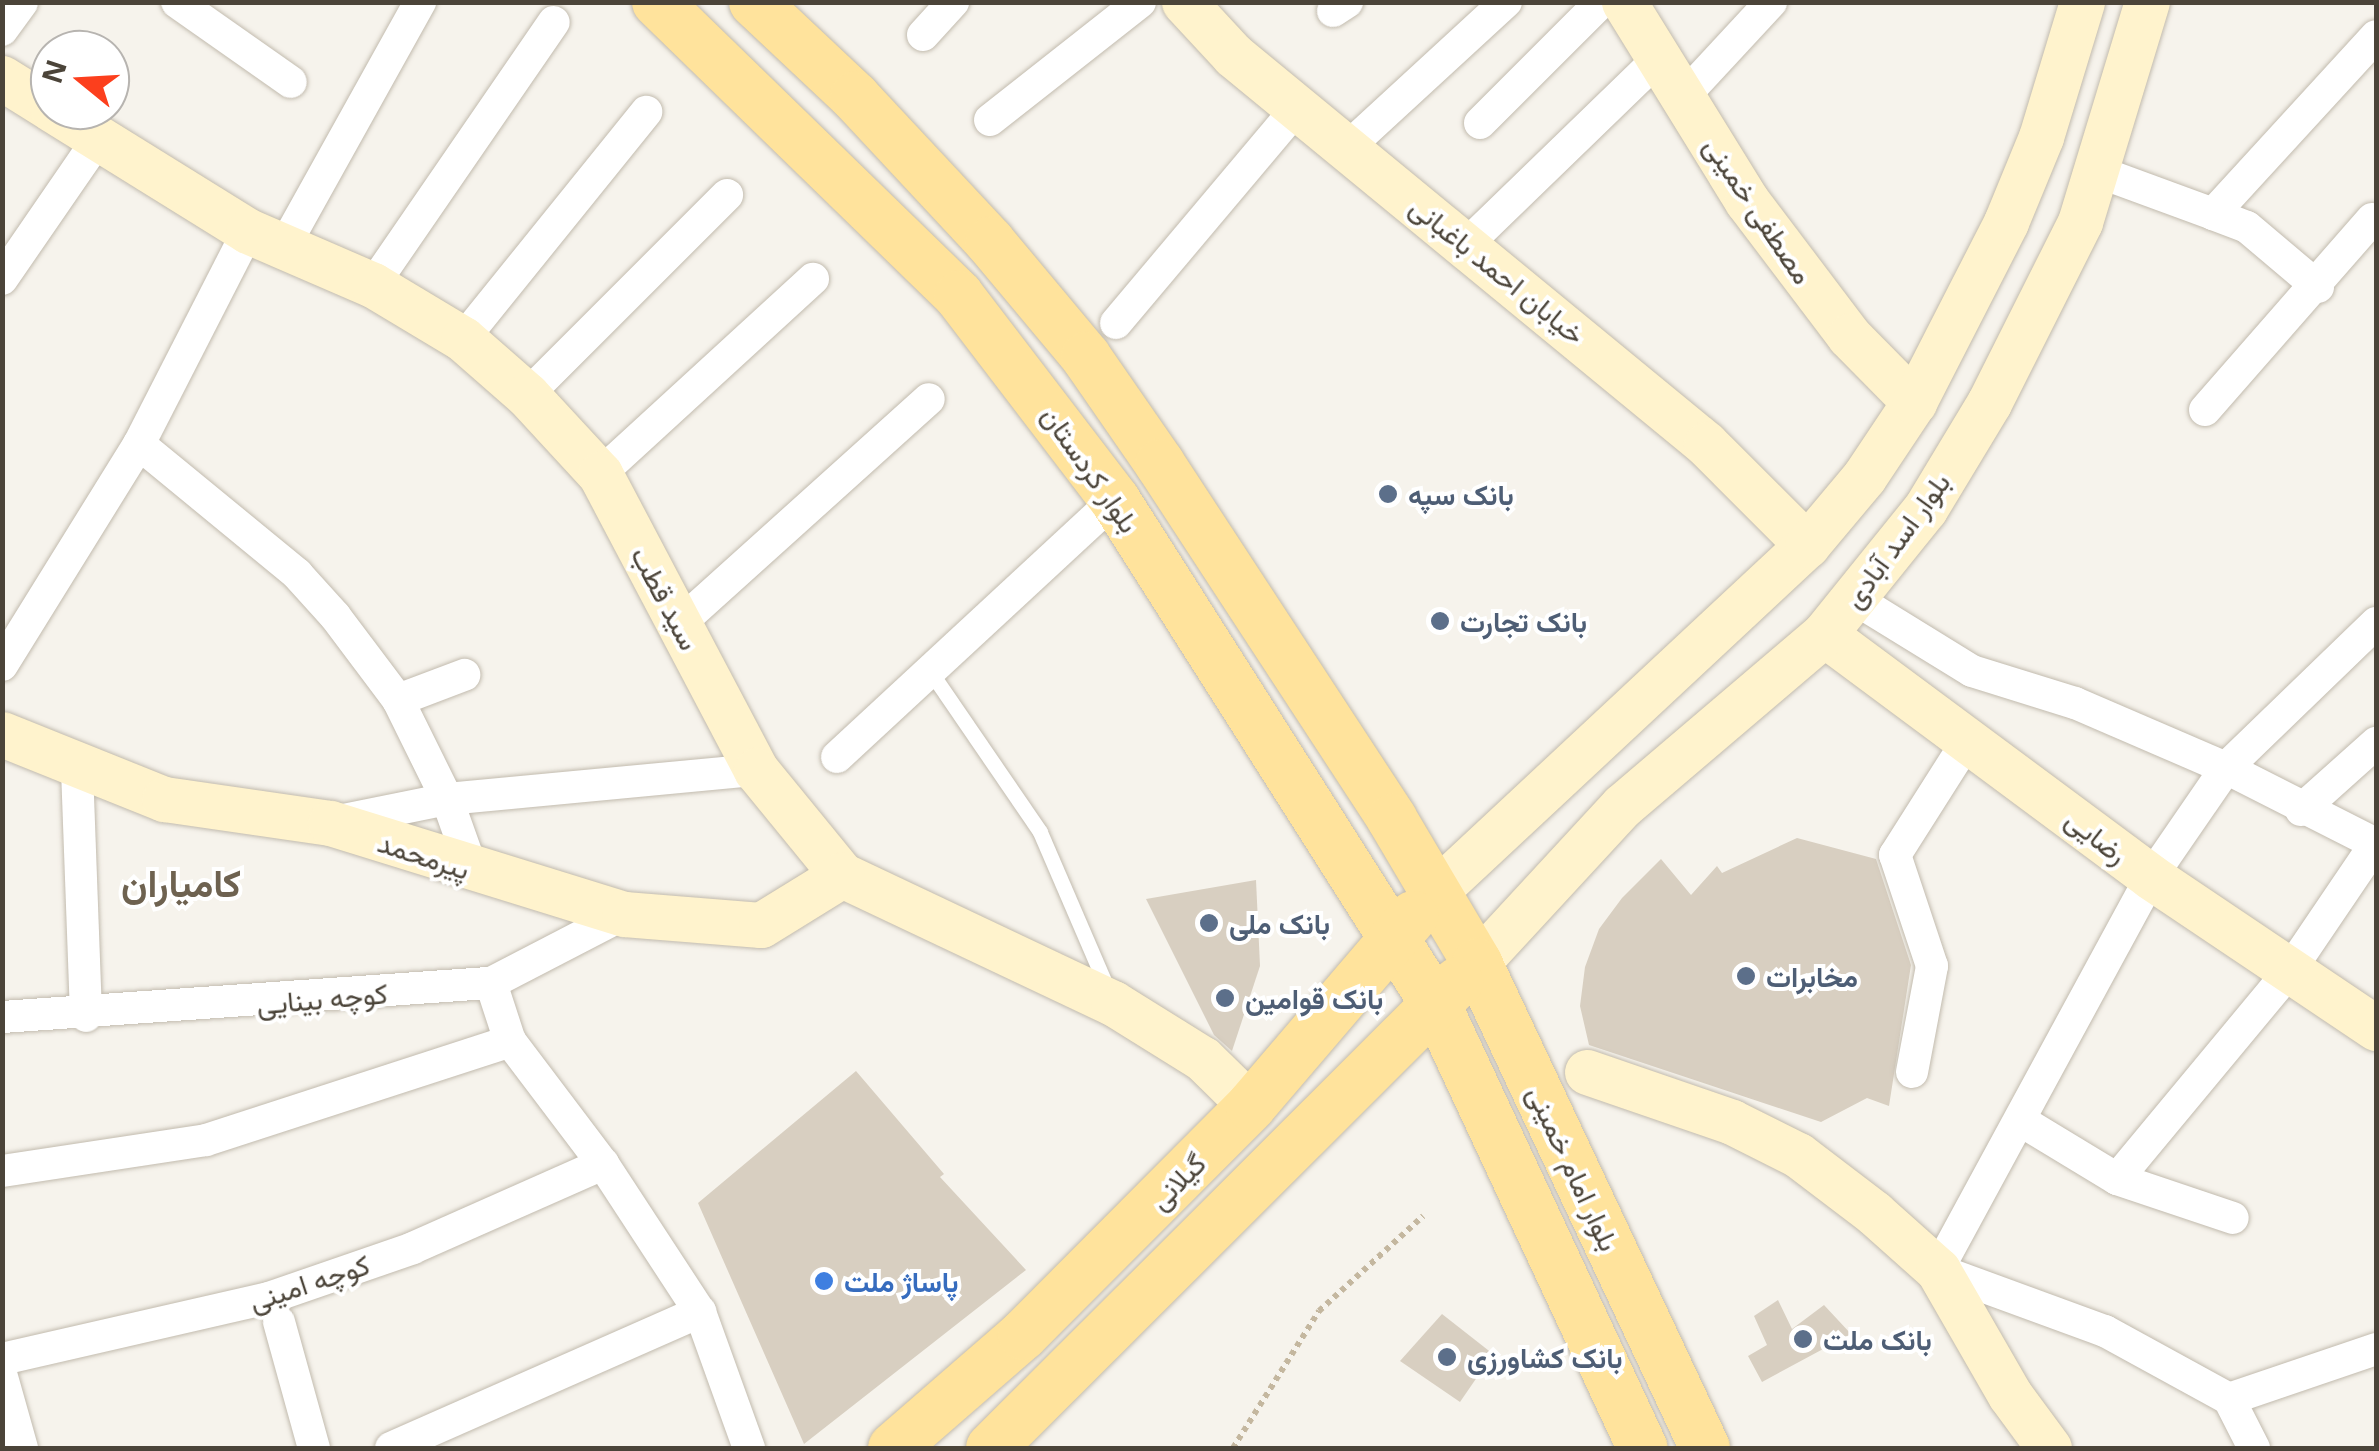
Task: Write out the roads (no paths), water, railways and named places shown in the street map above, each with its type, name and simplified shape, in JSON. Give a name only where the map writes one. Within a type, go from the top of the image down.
[{"type":"main road","name":"بلوار کردستان","points":[[658,2],[959,296],[1116,500],[1436,1006]]},
{"type":"main road","points":[[754,2],[922,170],[1086,357],[1436,890]]},
{"type":"main road","name":"گیلانی","points":[[892,1448],[1024,1335],[1251,1106],[1436,890]]},
{"type":"main road","name":"بلوار امام خمینی","points":[[1436,890],[1477,963],[1704,1448]]},
{"type":"main road","points":[[991,1448],[1477,963]]},
{"type":"main road","name":"بلوار امام خمینی","points":[[1436,1006],[1644,1448]]},
{"type":"street","points":[[2,30],[22,2]]},
{"type":"street","points":[[177,2],[291,82]]},
{"type":"street","points":[[2,665],[267,237],[420,2]]},
{"type":"street","points":[[922,36],[953,2]]},
{"type":"street","points":[[990,120],[1140,2]]},
{"type":"street","name":"خیابان احمد باغبانی","points":[[1184,2],[1233,55],[1706,444],[1807,545]]},
{"type":"street","points":[[1348,148],[1506,2]]},
{"type":"street","points":[[1480,122],[1602,2]]},
{"type":"street","name":"مصطفی خمینی","points":[[1624,2],[1685,95],[1746,201],[1849,336],[1914,402]]},
{"type":"street","points":[[1685,95],[1772,2]]},
{"type":"street","points":[[1436,890],[1807,545],[1914,402],[2013,204],[2042,137],[2082,2]]},
{"type":"street","name":"بلوار اسد آبادی","points":[[1477,963],[1622,806],[1824,634],[1925,509],[1989,404],[2099,172],[2147,2]]},
{"type":"street","points":[[374,285],[554,22]]},
{"type":"street","points":[[2214,214],[2376,36]]},
{"type":"street","points":[[1466,244],[1658,59]]},
{"type":"street","name":"سید قطب","points":[[2,78],[30,95]]},
{"type":"street","points":[[1116,324],[1298,108]]},
{"type":"street","points":[[463,339],[646,112]]},
{"type":"street","name":"سید قطب","points":[[85,130],[267,237],[374,285],[463,339],[527,394],[600,474],[756,770],[842,876],[1113,1003],[1204,1060],[1251,1106]]},
{"type":"street","points":[[2,278],[98,138]]},
{"type":"street","points":[[2099,172],[2247,227],[2318,287]]},
{"type":"street","points":[[527,394],[727,195]]},
{"type":"street","points":[[2206,410],[2318,287],[2372,219]]},
{"type":"street","points":[[600,474],[813,278]]},
{"type":"street","points":[[679,624],[929,398]]},
{"type":"street","points":[[139,444],[297,574],[398,700],[447,799],[473,872]]},
{"type":"street","points":[[837,757],[932,674],[1116,500]]},
{"type":"street","points":[[1855,599],[1972,670],[2075,703],[2226,768],[2301,810],[2376,844],[2288,973],[2117,1179]]},
{"type":"street","points":[[1938,1270],[2023,1122],[2151,877],[2226,768],[2376,623]]},
{"type":"street","name":"رضایی","points":[[1824,634],[1970,737],[2151,877],[2288,973],[2376,1028]]},
{"type":"street","points":[[398,700],[464,675]]},
{"type":"street","name":"پیرمحمد","points":[[2,734],[77,769],[164,798],[330,823],[473,872],[624,914],[761,925],[842,876]]},
{"type":"street","points":[[1912,1072],[1932,966],[1895,854],[1970,737]]},
{"type":"street","points":[[2301,810],[2376,744]]},
{"type":"street","points":[[77,769],[86,1016]]},
{"type":"street","points":[[330,823],[447,799],[756,770]]},
{"type":"street","name":"کوچه بینایی","points":[[2,1017],[86,1016],[491,983],[624,914]]},
{"type":"street","points":[[491,983],[510,1040],[603,1164],[700,1312],[749,1448]]},
{"type":"street","points":[[2,1172],[206,1140],[510,1040]]},
{"type":"street","points":[[1588,1072],[1732,1122],[1798,1155],[1938,1270],[2105,1331],[2229,1399],[2254,1448]]},
{"type":"street","points":[[2023,1122],[2117,1179],[2233,1218]]},
{"type":"street","name":"کوچه امینی","points":[[2,1358],[270,1298],[414,1248],[603,1164]]},
{"type":"street","points":[[1938,1270],[2010,1395],[2049,1448]]},
{"type":"street","points":[[391,1448],[700,1312]]},
{"type":"street","points":[[279,1322],[314,1448]]},
{"type":"street","points":[[2229,1399],[2376,1350]]},
{"type":"street","points":[[2,1377],[22,1448]]},
{"type":"lane","points":[[932,674],[1040,832],[1113,1003]]},
{"type":"place","name":"بانک سپه","points":[[1388,494]]},
{"type":"place","name":"بانک تجارت","points":[[1440,621]]},
{"type":"place","name":"بانک ملی","points":[[1209,923]]},
{"type":"place","name":"مخابرات","points":[[1746,976]]},
{"type":"place","name":"بانک قوامین","points":[[1225,998]]},
{"type":"place","name":"پاساژ ملت","points":[[824,1281]]},
{"type":"place","name":"بانک ملت","points":[[1803,1339]]},
{"type":"place","name":"بانک کشاورزی","points":[[1447,1357]]},
{"type":"district","name":"کامیاران","points":[[181,883]]}]
